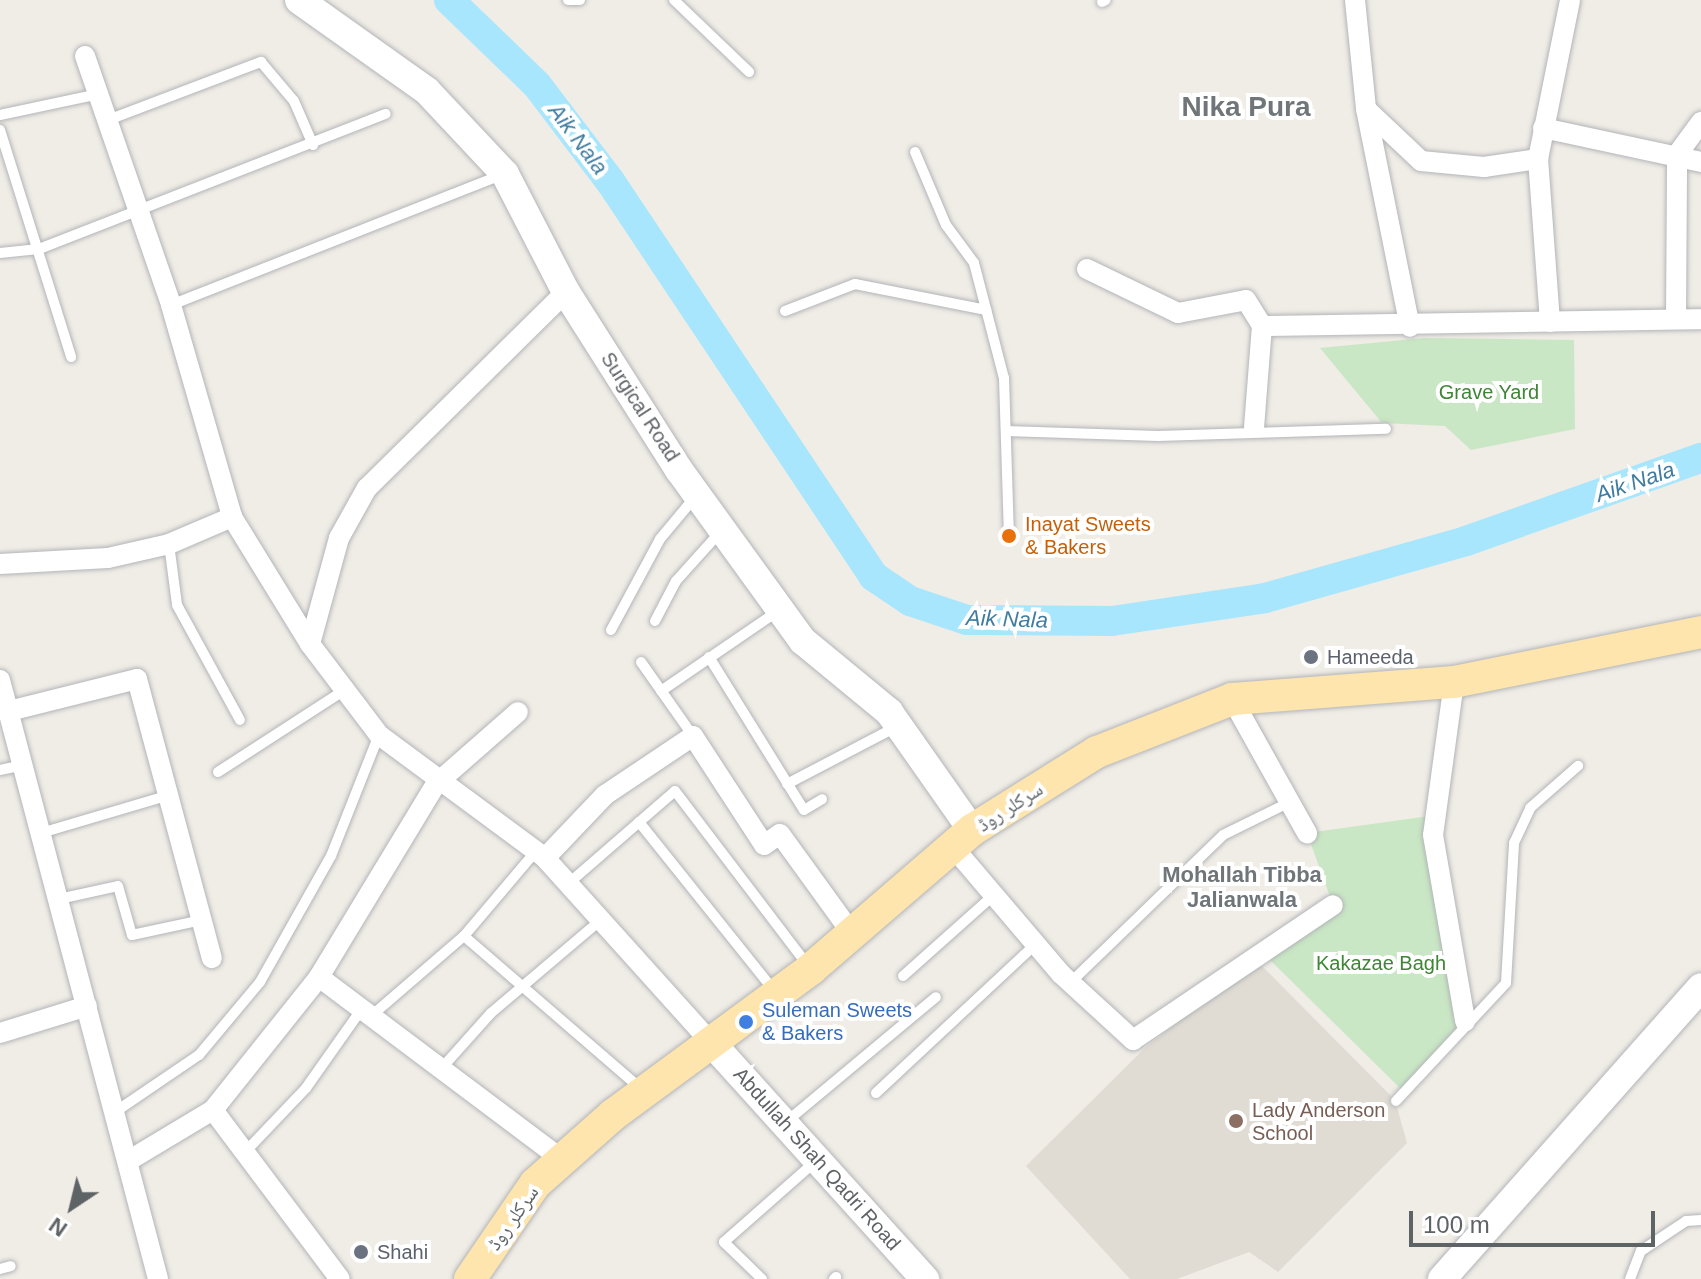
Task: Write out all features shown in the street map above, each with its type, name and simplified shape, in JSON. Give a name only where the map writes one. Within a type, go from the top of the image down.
[{"type":"main road","name":"سرکلر روڈ","points":[[470,1279],[561,1159],[708,1039],[811,969],[963,838],[1097,752],[1232,699],[1454,682],[1701,632]]},
{"type":"street","name":"Surgical Road","points":[[299,0],[427,91],[505,174],[566,292],[697,495],[803,641],[899,725],[963,838]]},
{"type":"street","points":[[1355,0],[1366,109],[1410,327]]},
{"type":"street","points":[[1550,322],[1538,159],[1570,0]]},
{"type":"street","points":[[85,56],[108,120],[133,209],[171,305],[232,517],[310,644],[379,735],[436,784],[540,854],[603,918],[708,1039]]},
{"type":"street","points":[[1366,109],[1421,161],[1484,167],[1538,159]]},
{"type":"street","points":[[1676,316],[1677,155],[1701,122]]},
{"type":"street","points":[[1543,128],[1701,162]]},
{"type":"street","points":[[1087,269],[1178,313],[1246,300],[1262,326],[1254,428]]},
{"type":"street","points":[[310,644],[339,538],[367,488],[566,292]]},
{"type":"street","points":[[1262,326],[1410,327],[1676,316],[1701,319]]},
{"type":"street","points":[[0,564],[108,558],[169,544],[232,517]]},
{"type":"street","points":[[9,711],[137,679],[212,958]]},
{"type":"street","points":[[0,680],[158,1279]]},
{"type":"street","points":[[1454,682],[1433,835],[1465,1021]]},
{"type":"street","points":[[1232,699],[1307,833]]},
{"type":"street","points":[[128,1161],[213,1110],[319,977],[436,784],[518,712]]},
{"type":"street","points":[[540,854],[605,795],[693,736],[764,845],[780,834],[853,935]]},
{"type":"street","points":[[963,838],[994,895],[1071,982],[1133,1040],[1333,905]]},
{"type":"street","points":[[319,977],[561,1159]]},
{"type":"street","points":[[1442,1279],[1701,987]]},
{"type":"street","points":[[0,1033],[87,1006]]},
{"type":"street","name":"Abdullah Shah Qadri Road","points":[[708,1039],[925,1279]]},
{"type":"street","points":[[213,1110],[248,1149],[340,1279]]},
{"type":"lane","points":[[568,0],[580,0]]},
{"type":"lane","points":[[674,0],[749,72]]},
{"type":"lane","points":[[108,120],[261,62],[294,101],[313,145]]},
{"type":"lane","points":[[0,115],[99,94]]},
{"type":"lane","points":[[0,253],[39,249],[133,209],[313,145],[386,114]]},
{"type":"lane","points":[[0,130],[71,357]]},
{"type":"lane","points":[[915,152],[946,225],[974,263],[1004,378],[1009,536]]},
{"type":"lane","points":[[171,305],[505,174]]},
{"type":"lane","points":[[785,311],[855,284],[986,310]]},
{"type":"lane","points":[[1006,431],[1158,436],[1254,428],[1386,429]]},
{"type":"lane","points":[[611,630],[660,539],[697,495]]},
{"type":"lane","points":[[655,621],[676,581],[723,530]]},
{"type":"lane","points":[[169,544],[177,605],[240,720]]},
{"type":"lane","points":[[661,691],[780,610]]},
{"type":"lane","points":[[709,657],[804,810],[822,799]]},
{"type":"lane","points":[[641,662],[693,736]]},
{"type":"lane","points":[[218,772],[343,691]]},
{"type":"lane","points":[[787,784],[899,725]]},
{"type":"lane","points":[[115,1112],[199,1055],[260,982],[331,856],[379,735]]},
{"type":"lane","points":[[0,770],[23,765]]},
{"type":"lane","points":[[1396,1101],[1465,1021],[1506,983],[1514,843],[1530,808],[1578,766]]},
{"type":"lane","points":[[569,883],[675,791],[811,969]]},
{"type":"lane","points":[[41,833],[169,795]]},
{"type":"lane","points":[[1071,982],[1223,835],[1290,802]]},
{"type":"lane","points":[[639,822],[777,995]]},
{"type":"lane","points":[[248,1149],[306,1088],[366,1013],[464,936],[540,854]]},
{"type":"lane","points":[[59,899],[118,886],[132,935],[202,920]]},
{"type":"lane","points":[[903,976],[994,895]]},
{"type":"lane","points":[[440,1070],[603,918]]},
{"type":"lane","points":[[464,936],[527,986],[643,1092]]},
{"type":"lane","points":[[876,1093],[1036,944]]},
{"type":"lane","points":[[785,1124],[936,997]]},
{"type":"lane","points":[[762,1279],[724,1242],[818,1160]]},
{"type":"lane","points":[[1630,1279],[1641,1251],[1686,1221],[1701,1220]]},
{"type":"shaded area","name":"Lady Anderson School","points":[[1257,961],[1395,1100],[1407,1143],[1278,1272],[1249,1252],[1177,1279],[1130,1279],[1026,1166],[1146,1047]]},
{"type":"green space","name":"Grave Yard","points":[[1424,338],[1574,340],[1575,429],[1471,450],[1445,426],[1382,423],[1320,348]]},
{"type":"green space","name":"Kakazae Bagh","points":[[1437,815],[1465,1021],[1403,1091],[1265,955],[1333,905],[1307,833]]},
{"type":"waterway","name":"Aik Nala","points":[[449,0],[537,85],[610,181],[873,576],[910,601],[967,620],[1112,621],[1265,598],[1466,541],[1701,458]]},
{"type":"place","name":"Inayat Sweets & Bakers","points":[[1009,536]]},
{"type":"place","name":"Hameeda","points":[[1311,657]]},
{"type":"place","name":"Suleman Sweets & Bakers","points":[[746,1022]]},
{"type":"place","name":"Lady Anderson School","points":[[1236,1121]]},
{"type":"place","name":"Shahi","points":[[361,1252]]},
{"type":"district","name":"Nika Pura","points":[[1246,107]]},
{"type":"district","name":"Mohallah Tibba Jalianwala","points":[[1242,886]]}]
